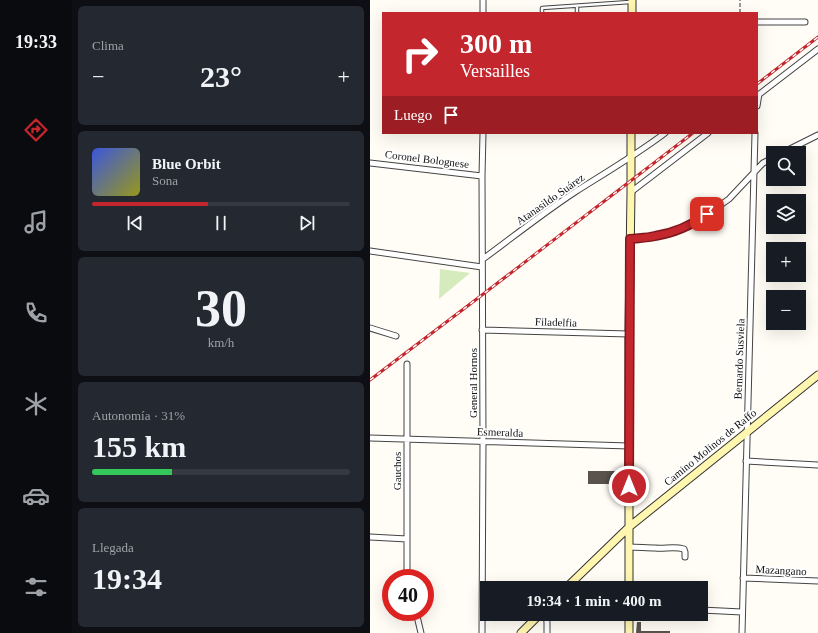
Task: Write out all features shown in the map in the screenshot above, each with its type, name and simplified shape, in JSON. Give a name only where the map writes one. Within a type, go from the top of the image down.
[{"type":"street","points":[[483,0],[483,12]]},
{"type":"street","points":[[632,1],[632,12]]},
{"type":"street","points":[[758,22],[805,22]]},
{"type":"street","points":[[758,95],[818,49]]},
{"type":"street","name":"General Hornos","points":[[482,633],[483,134]]},
{"type":"street","points":[[629,581],[629,334],[632,192],[630,158],[631,134]]},
{"type":"street","name":"Atanasildo Suárez","points":[[483,259],[567,198],[630,158],[664,134]]},
{"type":"street","points":[[632,192],[707,134]]},
{"type":"street","name":"Bernardo Susviela","points":[[742,633],[755,134]]},
{"type":"street","points":[[796,146],[818,135]]},
{"type":"street","points":[[630,239],[656,236],[686,227],[698,221],[729,199],[766,162]]},
{"type":"street","name":"Coronel Bolognese","points":[[370,163],[482,176]]},
{"type":"street","points":[[370,251],[482,267]]},
{"type":"street","points":[[370,328],[396,336]]},
{"type":"street","name":"Filadelfia","points":[[482,330],[629,334]]},
{"type":"street","name":"Gauchos","points":[[407,364],[407,569]]},
{"type":"street","name":"Camino Molinos de Raffo","points":[[573,581],[629,526],[818,375]]},
{"type":"street","name":"Esmeralda","points":[[370,438],[629,446]]},
{"type":"street","points":[[746,461],[818,465]]},
{"type":"street","points":[[370,537],[407,539]]},
{"type":"street","points":[[629,547],[682,548],[684,549],[685,557]]},
{"type":"street","name":"Mazangano","points":[[743,578],[818,582]]},
{"type":"street","points":[[708,610],[742,612]]},
{"type":"street","points":[[418,621],[420,633]]},
{"type":"street","points":[[521,633],[533,621]]},
{"type":"street","points":[[546,621],[547,633]]},
{"type":"street","points":[[629,621],[629,633]]},
{"type":"lane","points":[[542,12],[542,8],[632,1]]},
{"type":"lane","points":[[576,6],[577,12]]},
{"type":"path","points":[[740,0],[740,12]]},
{"type":"green space","points":[[440,269],[470,273],[439,299]]},
{"type":"building","points":[[588,471],[619,471],[619,484],[588,484]]},
{"type":"building","points":[[637,622],[641,622],[641,631],[670,631],[670,633],[636,633]]},
{"type":"railway","points":[[758,83],[818,37]]},
{"type":"railway","points":[[370,380],[692,134]]},
{"type":"route","points":[[629,486],[630,239],[656,236],[686,227],[698,221],[707,214]]}]
